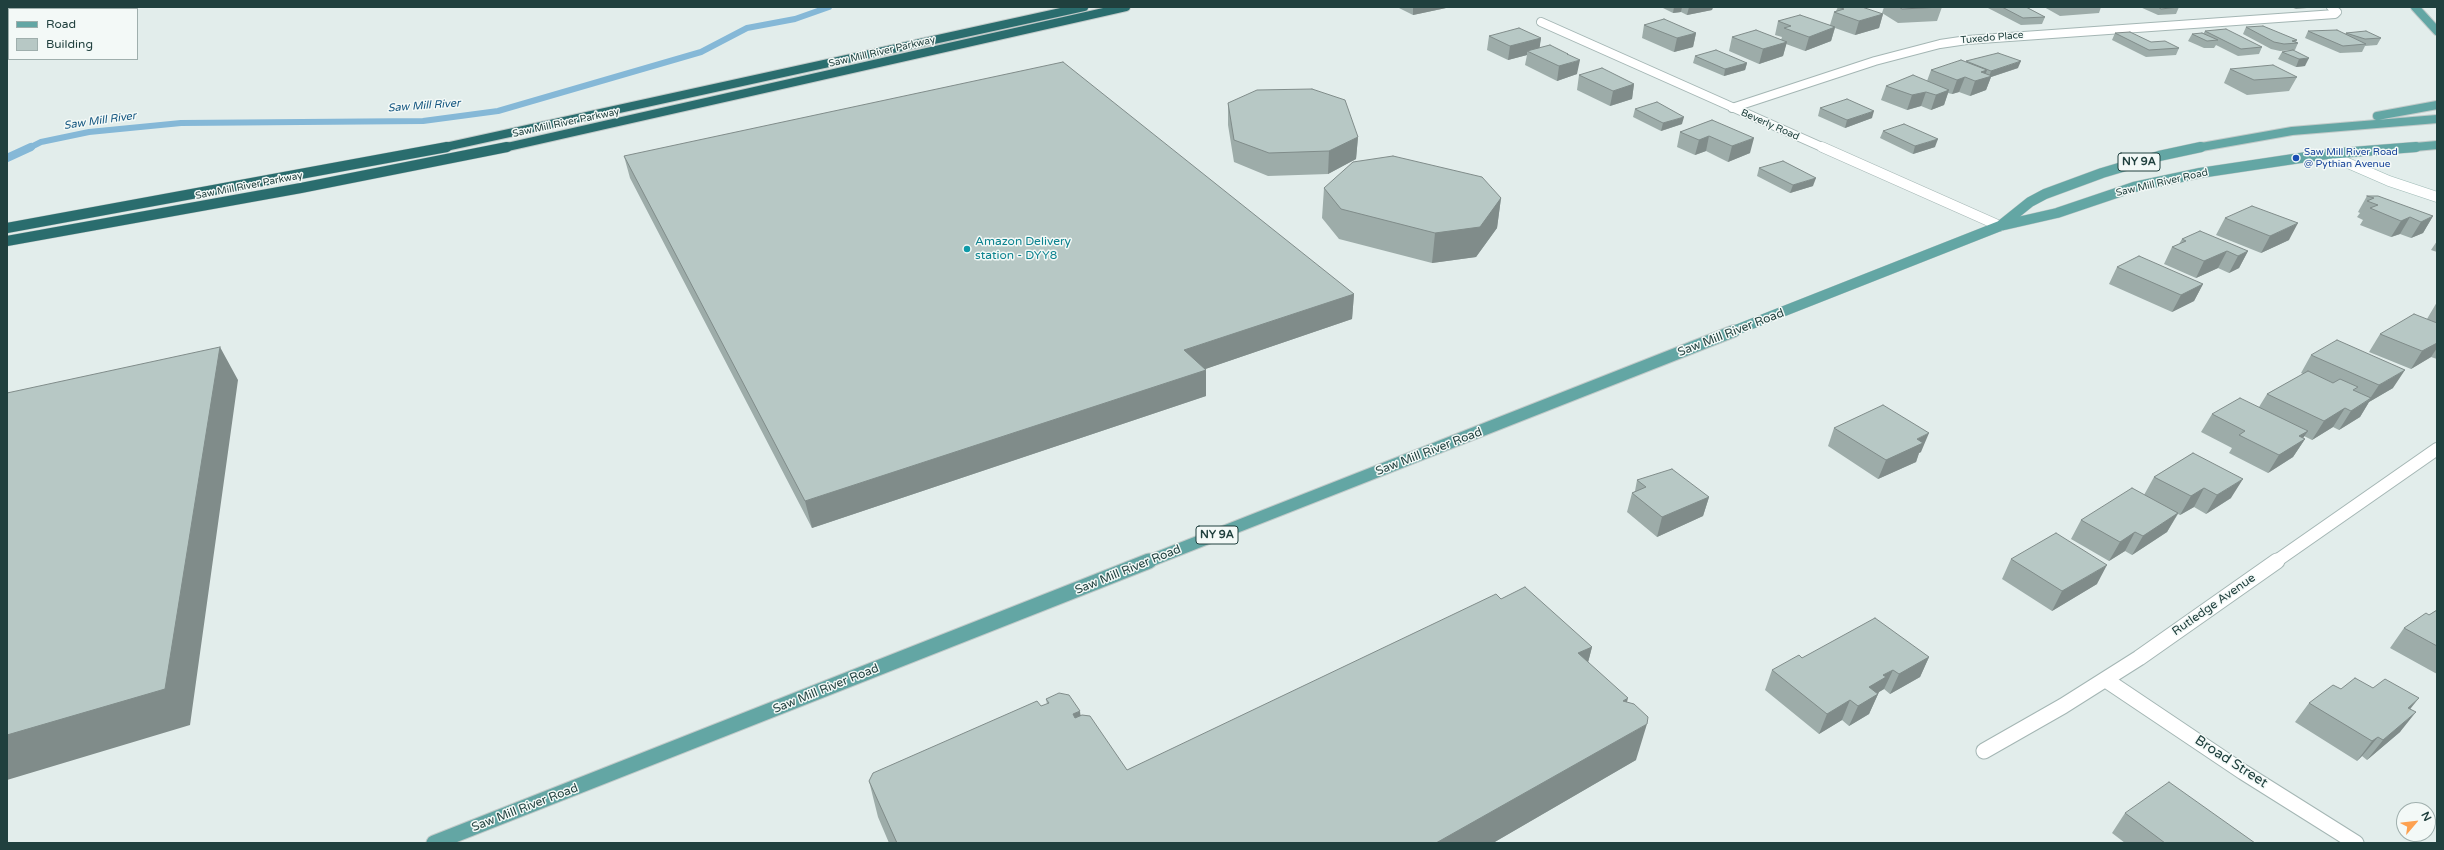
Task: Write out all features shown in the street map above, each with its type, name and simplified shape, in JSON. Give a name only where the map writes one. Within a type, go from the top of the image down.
[{"type":"highway","name":"Saw Mill River Parkway","points":[[7,228],[200,194],[492,138],[1084,7]]},
{"type":"highway","name":"Saw Mill River Parkway","points":[[7,241],[301,188],[518,144],[1126,7]]},
{"type":"main road","points":[[2415,7],[2437,31]]},
{"type":"main road","points":[[2292,131],[2437,105]]},
{"type":"main road","name":"NY 9A","points":[[2292,131],[2437,119]]},
{"type":"main road","name":"Saw Mill River Road","points":[[2000,226],[2016,212],[2040,197],[2102,173],[2192,148],[2292,131]]},
{"type":"main road","name":"NY 9A","points":[[2327,154],[2437,145]]},
{"type":"main road","name":"Saw Mill River Road","points":[[434,843],[2000,226],[2035,220],[2104,196],[2167,180],[2327,154]]},
{"type":"street","name":"Tuxedo Place","points":[[1732,108],[1875,61],[1940,44],[1967,40],[2335,14],[2337,12],[2331,7]]},
{"type":"street","name":"Beverly Road","points":[[1541,22],[2000,226]]},
{"type":"street","points":[[2327,154],[2389,181],[2437,197]]},
{"type":"street","name":"Rutledge Avenue","points":[[1984,751],[2106,680],[2437,448]]},
{"type":"street","name":"Broad Street","points":[[2106,680],[2243,772],[2356,843]]},
{"type":"green space","points":[[7,7],[115,7],[8,8],[7,26]]},
{"type":"building","points":[[1838,7],[1862,7],[1883,14],[1859,21],[1834,12],[1844,9]]},
{"type":"building","points":[[1899,7],[1942,7],[1902,9]]},
{"type":"building","points":[[2002,7],[2026,7],[2045,17],[2023,18]]},
{"type":"building","points":[[2158,7],[2179,7],[2161,9]]},
{"type":"building","points":[[1800,15],[1835,27],[1809,37],[1784,28],[1791,26],[1778,21]]},
{"type":"building","points":[[1664,19],[1696,33],[1677,38],[1644,25]]},
{"type":"building","points":[[2263,26],[2297,40],[2292,41],[2298,43],[2284,44],[2274,42],[2246,27]]},
{"type":"building","points":[[1519,28],[1541,38],[1510,46],[1489,36]]},
{"type":"building","points":[[2226,29],[2262,47],[2241,49],[2205,31]]},
{"type":"building","points":[[1756,30],[1787,42],[1763,49],[1732,37]]},
{"type":"building","points":[[2337,30],[2366,44],[2343,46],[2308,31]]},
{"type":"building","points":[[2366,31],[2381,38],[2365,39],[2346,33]]},
{"type":"building","points":[[2130,32],[2151,42],[2165,41],[2179,48],[2149,50],[2115,33]]},
{"type":"building","points":[[2202,33],[2218,40],[2207,41],[2192,34]]},
{"type":"building","points":[[1550,45],[1580,60],[1559,66],[1527,51]]},
{"type":"building","points":[[1716,50],[1747,63],[1725,69],[1695,56]]},
{"type":"building","points":[[2293,50],[2309,58],[2299,59],[2282,52]]},
{"type":"building","points":[[1998,53],[2021,61],[1991,71],[1966,61]]},
{"type":"building","points":[[1961,60],[1987,70],[1981,72],[1992,76],[1975,81],[1965,77],[1957,80],[1931,70]]},
{"type":"building","name":"Amazon Delivery station - DYY8","points":[[1063,62],[1354,294],[1184,350],[1206,370],[805,501],[624,156]]},
{"type":"building","points":[[2273,65],[2297,77],[2254,80],[2230,69]]},
{"type":"building","points":[[1602,68],[1634,84],[1613,91],[1579,75]]},
{"type":"building","points":[[1913,75],[1949,90],[1936,95],[1926,92],[1912,95],[1886,86]]},
{"type":"building","points":[[1312,89],[1345,100],[1358,137],[1329,151],[1269,153],[1234,140],[1228,103],[1257,90]]},
{"type":"building","points":[[1847,99],[1874,111],[1847,120],[1820,108]]},
{"type":"building","points":[[1657,102],[1684,117],[1663,123],[1635,109]]},
{"type":"building","points":[[1712,120],[1754,138],[1732,146],[1709,136],[1699,140],[1680,132]]},
{"type":"building","points":[[1904,124],[1938,139],[1915,146],[1883,131]]},
{"type":"building","points":[[1393,156],[1482,177],[1501,198],[1480,227],[1435,233],[1341,209],[1324,188],[1353,162]]},
{"type":"building","points":[[1783,161],[1816,178],[1793,185],[1759,168]]},
{"type":"building","points":[[2367,196],[2378,196],[2433,216],[2421,222],[2410,217],[2401,221],[2370,208],[2378,205],[2367,201],[2374,198]]},
{"type":"building","points":[[2252,206],[2298,223],[2270,236],[2225,218]]},
{"type":"building","points":[[2200,231],[2248,251],[2238,256],[2227,251],[2204,261],[2172,247],[2186,241],[2182,239]]},
{"type":"building","points":[[2139,256],[2203,284],[2181,295],[2117,267]]},
{"type":"building","points":[[2414,314],[2437,323],[2437,343],[2422,351],[2380,334]]},
{"type":"building","points":[[2337,340],[2405,370],[2379,385],[2311,355]]},
{"type":"building","points":[[220,347],[165,689],[7,735],[7,393]]},
{"type":"building","points":[[2308,371],[2333,383],[2340,379],[2358,387],[2353,390],[2371,398],[2351,411],[2345,408],[2324,421],[2267,394]]},
{"type":"building","points":[[2240,398],[2308,431],[2299,436],[2305,439],[2279,455],[2239,435],[2245,431],[2212,414]]},
{"type":"building","points":[[1883,405],[1929,433],[1917,439],[1923,443],[1886,460],[1834,428]]},
{"type":"building","points":[[2193,453],[2243,479],[2217,495],[2204,488],[2191,496],[2154,477]]},
{"type":"building","points":[[1672,469],[1709,497],[1662,517],[1632,493],[1646,487],[1637,480]]},
{"type":"building","points":[[2132,488],[2178,513],[2143,536],[2135,532],[2120,542],[2081,520]]},
{"type":"building","points":[[2056,533],[2107,565],[2062,591],[2011,559]]},
{"type":"building","points":[[1525,587],[1592,647],[1578,653],[1628,698],[1623,701],[1634,704],[1648,717],[1647,724],[1436,843],[897,843],[869,781],[873,773],[1037,701],[1041,706],[1049,703],[1046,699],[1059,693],[1069,695],[1080,711],[1073,714],[1075,718],[1082,715],[1090,716],[1127,770],[1496,594],[1501,599]]},
{"type":"building","points":[[2437,610],[2437,646],[2404,628],[2426,613],[2429,615]]},
{"type":"building","points":[[1875,618],[1929,657],[1899,674],[1893,670],[1883,675],[1886,677],[1869,687],[1878,694],[1858,706],[1850,700],[1827,714],[1772,670],[1799,655],[1802,658]]},
{"type":"building","points":[[2355,678],[2373,688],[2385,679],[2419,698],[2408,708],[2416,712],[2383,740],[2378,737],[2372,741],[2309,703],[2333,685],[2341,689]]},
{"type":"building","points":[[2169,782],[2255,843],[2165,843],[2125,813]]},
{"type":"waterway","name":"Saw Mill River","points":[[31,147],[41,142],[89,132],[181,123],[423,121],[498,111],[701,52],[747,28],[795,19],[829,7]]},
{"type":"waterway","name":"Saw Mill River","points":[[7,158],[31,147]]},
{"type":"place","name":"Saw Mill River Road @ Pythian Avenue","points":[[2296,158]]},
{"type":"place","name":"Amazon Delivery station - DYY8","points":[[967,249]]}]
